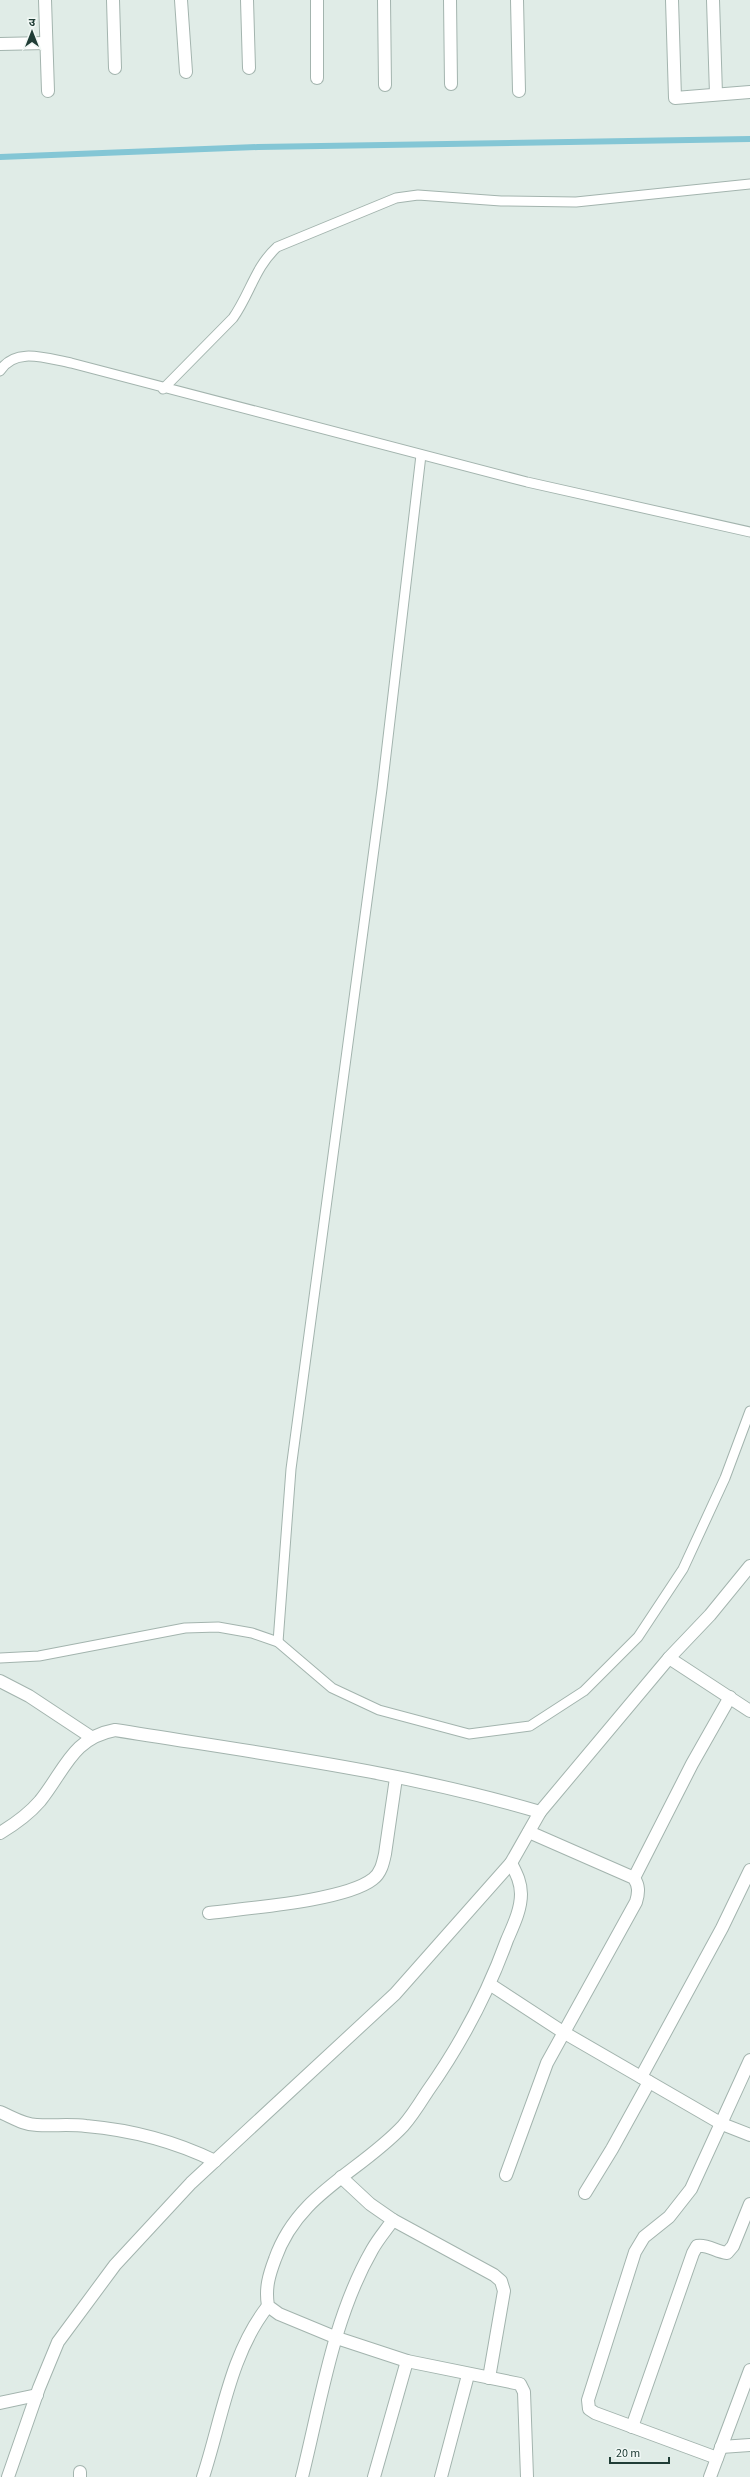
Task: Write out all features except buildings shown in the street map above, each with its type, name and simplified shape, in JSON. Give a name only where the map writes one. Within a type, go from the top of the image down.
[{"type":"street","points":[[45,0],[48,91]]},
{"type":"street","points":[[113,0],[115,68]]},
{"type":"street","points":[[181,0],[186,72]]},
{"type":"street","points":[[247,0],[249,68]]},
{"type":"street","points":[[316,78],[317,0]]},
{"type":"street","points":[[384,0],[385,85]]},
{"type":"street","points":[[450,0],[451,84]]},
{"type":"street","points":[[517,0],[519,91]]},
{"type":"street","points":[[672,0],[675,98],[750,92]]},
{"type":"street","points":[[713,0],[716,94]]},
{"type":"street","points":[[0,44],[46,43]]},
{"type":"street","points":[[8,2477],[36,2395],[58,2342],[116,2265],[191,2183],[395,1994],[511,1863],[540,1812],[669,1658],[710,1614],[750,1566]]},
{"type":"street","points":[[669,1658],[750,1711]]},
{"type":"street","points":[[0,1681],[29,1696],[91,1737]]},
{"type":"street","points":[[634,1878],[692,1764],[730,1697]]},
{"type":"street","points":[[0,1833],[22,1819],[36,1805],[76,1750],[91,1737],[115,1730],[481,1794],[540,1812]]},
{"type":"street","points":[[209,1913],[339,1893],[374,1878],[382,1867],[385,1854],[396,1778]]},
{"type":"street","points":[[506,2175],[547,2063],[636,1902],[638,1884],[634,1878],[528,1832]]},
{"type":"street","points":[[511,1863],[518,1877],[521,1894],[518,1913],[491,1985],[458,2045],[404,2126],[376,2151],[317,2196],[299,2215],[281,2241],[269,2276],[266,2294],[268,2306],[279,2314],[337,2338],[407,2361],[468,2375],[520,2384],[524,2392],[527,2477]]},
{"type":"street","points":[[585,2193],[612,2149],[750,1870]]},
{"type":"street","points":[[491,1985],[563,2032],[645,2080],[722,2124],[750,2135]]},
{"type":"street","points":[[750,2060],[691,2189],[669,2217],[644,2237],[635,2252],[588,2400],[589,2408],[595,2413],[632,2426],[719,2452],[750,2445]]},
{"type":"street","points":[[0,2112],[22,2122],[36,2125],[84,2125],[124,2130],[185,2147],[214,2161]]},
{"type":"street","points":[[341,2177],[370,2204],[393,2220],[494,2275],[501,2281],[504,2291],[490,2378]]},
{"type":"street","points":[[632,2426],[693,2253],[697,2246],[705,2245],[718,2252],[727,2253],[733,2246],[750,2204]]},
{"type":"street","points":[[302,2477],[337,2338],[355,2284],[372,2249],[393,2220]]},
{"type":"street","points":[[204,2477],[241,2348],[256,2321],[268,2306]]},
{"type":"street","points":[[374,2477],[407,2361]]},
{"type":"street","points":[[710,2477],[750,2370]]},
{"type":"street","points":[[441,2477],[468,2375]]},
{"type":"street","points":[[0,2403],[36,2395]]},
{"type":"lane","points":[[163,389],[233,318],[242,306],[257,270],[266,257],[277,247],[396,198],[418,195],[516,201],[576,202],[750,184]]},
{"type":"lane","points":[[0,371],[4,364],[25,354],[71,363],[163,389],[527,482],[750,532]]},
{"type":"lane","points":[[278,1642],[291,1469],[382,789],[421,455]]},
{"type":"lane","points":[[0,1658],[39,1656],[185,1628],[218,1627],[252,1633],[278,1642],[332,1688],[379,1710],[469,1734],[530,1726],[584,1690],[638,1637],[683,1569],[725,1478],[750,1412]]},
{"type":"waterway","points":[[0,157],[258,147],[750,139]]}]
